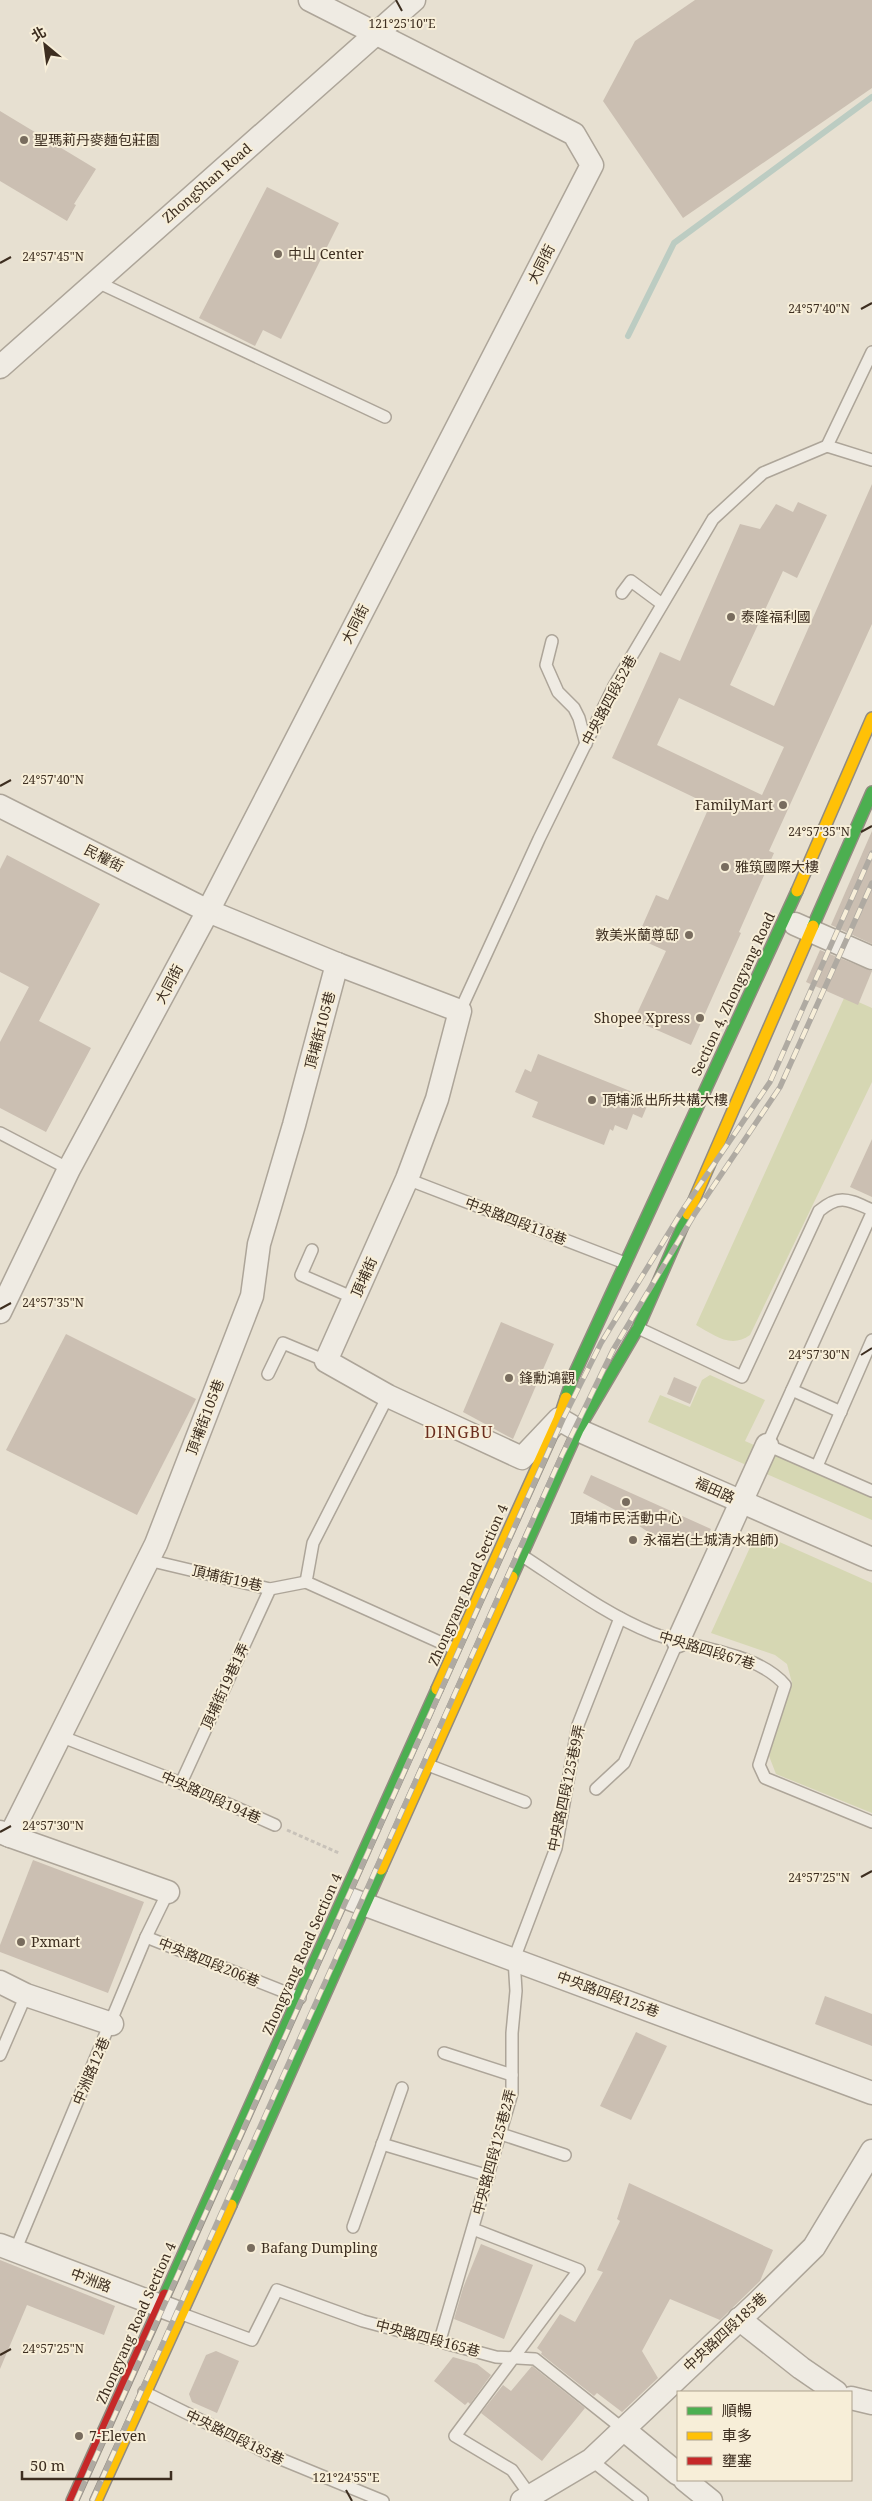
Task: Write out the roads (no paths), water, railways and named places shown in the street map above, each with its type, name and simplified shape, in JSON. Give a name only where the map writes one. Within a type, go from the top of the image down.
[{"type":"main road","name":"Section 4, Zhongyang Road","points":[[569,1424],[573,1377],[784,919],[872,718]]},
{"type":"main road","points":[[569,1424],[638,1328],[872,792]]},
{"type":"main road","name":"Zhongyang Road Section 4","points":[[72,2501],[299,1998],[355,1901],[428,1765],[521,1555],[569,1424]]},
{"type":"main road","name":"Zhongyang Road Section 4","points":[[96,2501],[144,2392],[182,2314],[319,2006],[355,1901],[360,1862],[456,1649],[569,1424]]},
{"type":"street","points":[[310,0],[376,34]]},
{"type":"street","name":"ZhongShan Road","points":[[0,368],[95,281],[414,0]]},
{"type":"street","name":"大同街","points":[[0,1312],[69,1169],[208,911],[592,165],[574,134],[376,34]]},
{"type":"street","name":"民權街","points":[[0,806],[208,911]]},
{"type":"street","points":[[208,911],[337,964],[460,1011]]},
{"type":"street","points":[[784,919],[872,958]]},
{"type":"street","name":"頂埔街105巷","points":[[5,1834],[60,1736],[148,1560],[252,1296],[259,1244],[294,1125],[337,964]]},
{"type":"street","name":"頂埔街","points":[[326,1361],[408,1179],[437,1099],[460,1011]]},
{"type":"street","points":[[326,1361],[388,1396],[522,1458],[569,1424]]},
{"type":"street","name":"福田路","points":[[569,1424],[872,1559]]},
{"type":"street","points":[[678,1641],[767,1445]]},
{"type":"street","points":[[5,1834],[168,1892]]},
{"type":"street","name":"中央路四段125巷","points":[[355,1901],[872,2093]]},
{"type":"street","points":[[0,1982],[26,1995],[112,2024]]},
{"type":"street","name":"中央路四段185巷","points":[[529,2499],[591,2460],[814,2246],[872,2151]]},
{"type":"street","name":"中洲路","points":[[8,2248],[182,2314]]},
{"type":"street","points":[[739,2319],[801,2368],[835,2391]]},
{"type":"street","points":[[852,2398],[872,2403]]},
{"type":"street","points":[[623,2429],[677,2473]]},
{"type":"street","points":[[686,2481],[712,2501]]},
{"type":"lane","points":[[95,281],[384,417]]},
{"type":"lane","points":[[872,352],[827,446],[872,460]]},
{"type":"lane","name":"中央路四段52巷","points":[[460,1011],[539,839],[614,686],[713,519],[763,473],[827,446]]},
{"type":"lane","points":[[622,593],[631,581],[662,604]]},
{"type":"lane","points":[[552,641],[546,665],[558,692],[574,708],[579,718],[586,744]]},
{"type":"lane","points":[[0,1132],[69,1169]]},
{"type":"lane","name":"中央路四段118巷","points":[[408,1179],[625,1263]]},
{"type":"lane","points":[[638,1328],[742,1377],[819,1211],[830,1201],[846,1199],[872,1212],[767,1445],[872,1491]]},
{"type":"lane","points":[[312,1250],[301,1275],[354,1298]]},
{"type":"lane","points":[[817,1466],[872,1340]]},
{"type":"lane","points":[[268,1374],[283,1343],[326,1361]]},
{"type":"lane","points":[[792,1390],[841,1412]]},
{"type":"lane","points":[[388,1396],[313,1543],[306,1582],[475,1658]]},
{"type":"lane","name":"中央路四段67巷","points":[[521,1555],[620,1618],[653,1633],[751,1662],[777,1676],[785,1685],[759,1766],[765,1778],[872,1822]]},
{"type":"lane","name":"頂埔街19巷","points":[[148,1560],[270,1588],[306,1582]]},
{"type":"lane","name":"頂埔街19巷1弄","points":[[181,1782],[270,1588]]},
{"type":"lane","name":"中央路四段125巷9弄","points":[[514,1959],[556,1848],[578,1725],[620,1618]]},
{"type":"lane","points":[[596,1789],[624,1763],[678,1641]]},
{"type":"lane","name":"中央路四段194巷","points":[[60,1736],[181,1782],[275,1825]]},
{"type":"lane","points":[[428,1765],[525,1802]]},
{"type":"lane","name":"中洲路12巷","points":[[8,2248],[112,2024],[146,1937],[168,1892]]},
{"type":"lane","name":"中央路四段206巷","points":[[146,1937],[319,2006]]},
{"type":"lane","name":"中央路四段125巷2弄","points":[[440,2340],[512,2093],[516,1991],[514,1959]]},
{"type":"lane","points":[[0,2055],[26,1995]]},
{"type":"lane","points":[[444,2053],[512,2075]]},
{"type":"lane","points":[[353,2226],[402,2088]]},
{"type":"lane","points":[[501,2134],[565,2155]]},
{"type":"lane","points":[[382,2144],[489,2176]]},
{"type":"lane","points":[[473,2229],[579,2270],[517,2356],[455,2436],[512,2470],[529,2499]]},
{"type":"lane","name":"中央路四段165巷","points":[[182,2314],[252,2340],[277,2290],[363,2321],[440,2340],[496,2357],[517,2356],[535,2359],[623,2429]]},
{"type":"lane","name":"中央路四段185巷","points":[[144,2392],[271,2455],[358,2493],[384,2501]]},
{"type":"lane","points":[[591,2460],[642,2500]]},
{"type":"waterway","points":[[628,336],[674,243],[872,97]]},
{"type":"railway","points":[[76,2501],[563,1419],[601,1343],[684,1208],[770,1082],[872,853]]},
{"type":"railway","points":[[92,2501],[562,1455],[613,1350],[694,1215],[780,1087],[872,883]]},
{"type":"place","name":"聖瑪莉丹麥麵包莊園","points":[[24,140]]},
{"type":"place","name":"中山 Center","points":[[278,254]]},
{"type":"place","name":"泰隆福利國","points":[[731,617]]},
{"type":"place","name":"FamilyMart","points":[[783,805]]},
{"type":"place","name":"雅筑國際大樓","points":[[725,867]]},
{"type":"place","name":"敦美米蘭尊邸","points":[[689,935]]},
{"type":"place","name":"Shopee Xpress","points":[[700,1018]]},
{"type":"place","name":"頂埔派出所共構大樓","points":[[592,1100]]},
{"type":"place","name":"鋒勳鴻觀","points":[[509,1378]]},
{"type":"place","name":"頂埔市民活動中心","points":[[626,1502]]},
{"type":"place","name":"永福岩(土城清水祖師)","points":[[633,1540]]},
{"type":"place","name":"Pxmart","points":[[21,1942]]},
{"type":"place","name":"Bafang Dumpling","points":[[251,2248]]},
{"type":"place","name":"7-Eleven","points":[[79,2436]]},
{"type":"district","name":"DINGBU","points":[[459,1432]]}]
